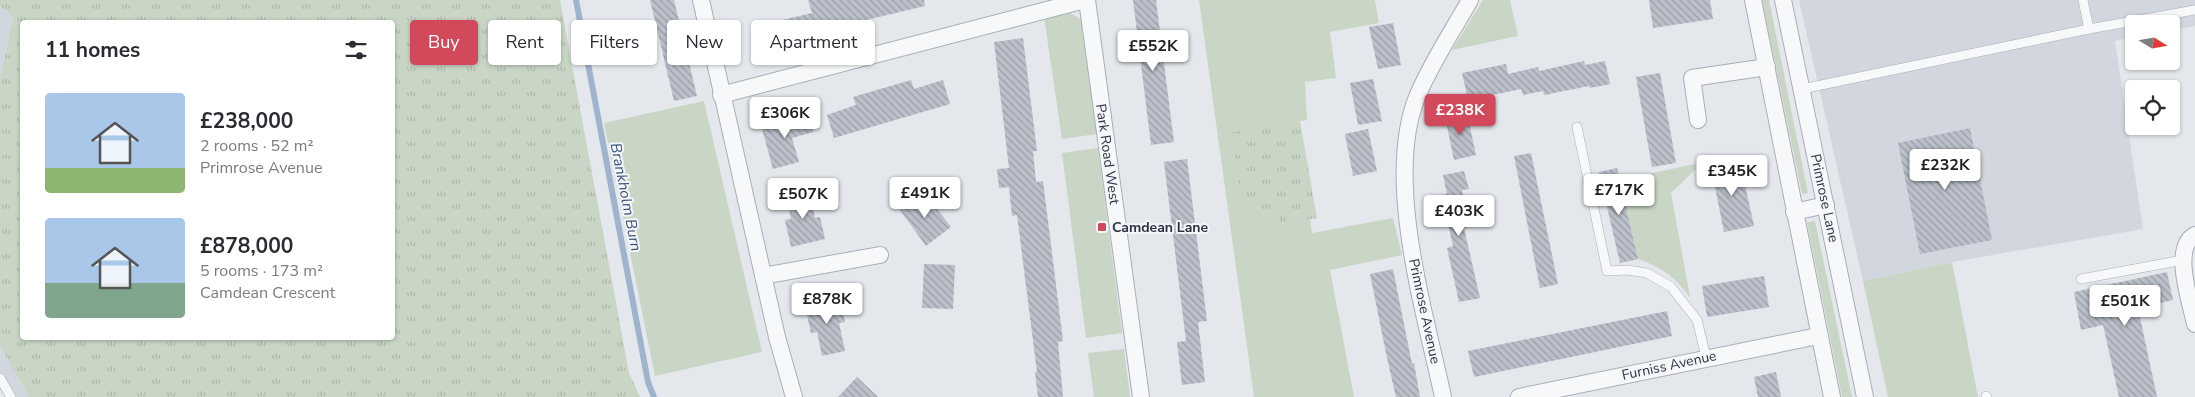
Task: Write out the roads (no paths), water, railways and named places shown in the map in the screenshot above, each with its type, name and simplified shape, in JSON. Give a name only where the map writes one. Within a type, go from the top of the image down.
[{"type":"street","points":[[701,0],[777,338],[794,397]]},
{"type":"street","points":[[721,95],[1086,0]]},
{"type":"street","name":"Park Road West","points":[[1086,0],[1141,397]]},
{"type":"street","name":"Primrose Avenue","points":[[1443,397],[1416,268],[1405,203],[1404,166],[1407,134],[1416,98],[1436,57],[1470,0]]},
{"type":"street","points":[[1753,0],[1818,336],[1832,397]]},
{"type":"street","name":"Primrose Lane","points":[[1783,0],[1865,397]]},
{"type":"street","points":[[1698,120],[1692,78],[1767,67]]},
{"type":"street","points":[[1794,212],[1826,205]]},
{"type":"street","points":[[2195,235],[2186,243],[2183,260],[2195,324]]},
{"type":"street","points":[[763,276],[880,255]]},
{"type":"street","name":"Furniss Avenue","points":[[1519,397],[1706,357],[1818,336]]},
{"type":"lane","points":[[2083,0],[2089,29]]},
{"type":"lane","points":[[1802,88],[2089,29],[2195,10]]},
{"type":"lane","points":[[1577,127],[1607,271],[1627,270],[1647,273],[1671,287],[1697,320],[1706,357]]},
{"type":"lane","points":[[2081,278],[2183,260]]},
{"type":"lane","points":[[0,378],[11,397]]},
{"type":"waterway","name":"Brankholm Burn","points":[[576,0],[648,382],[654,397]]},
{"type":"place","name":"Camdean Lane","points":[[1102,227]]}]
